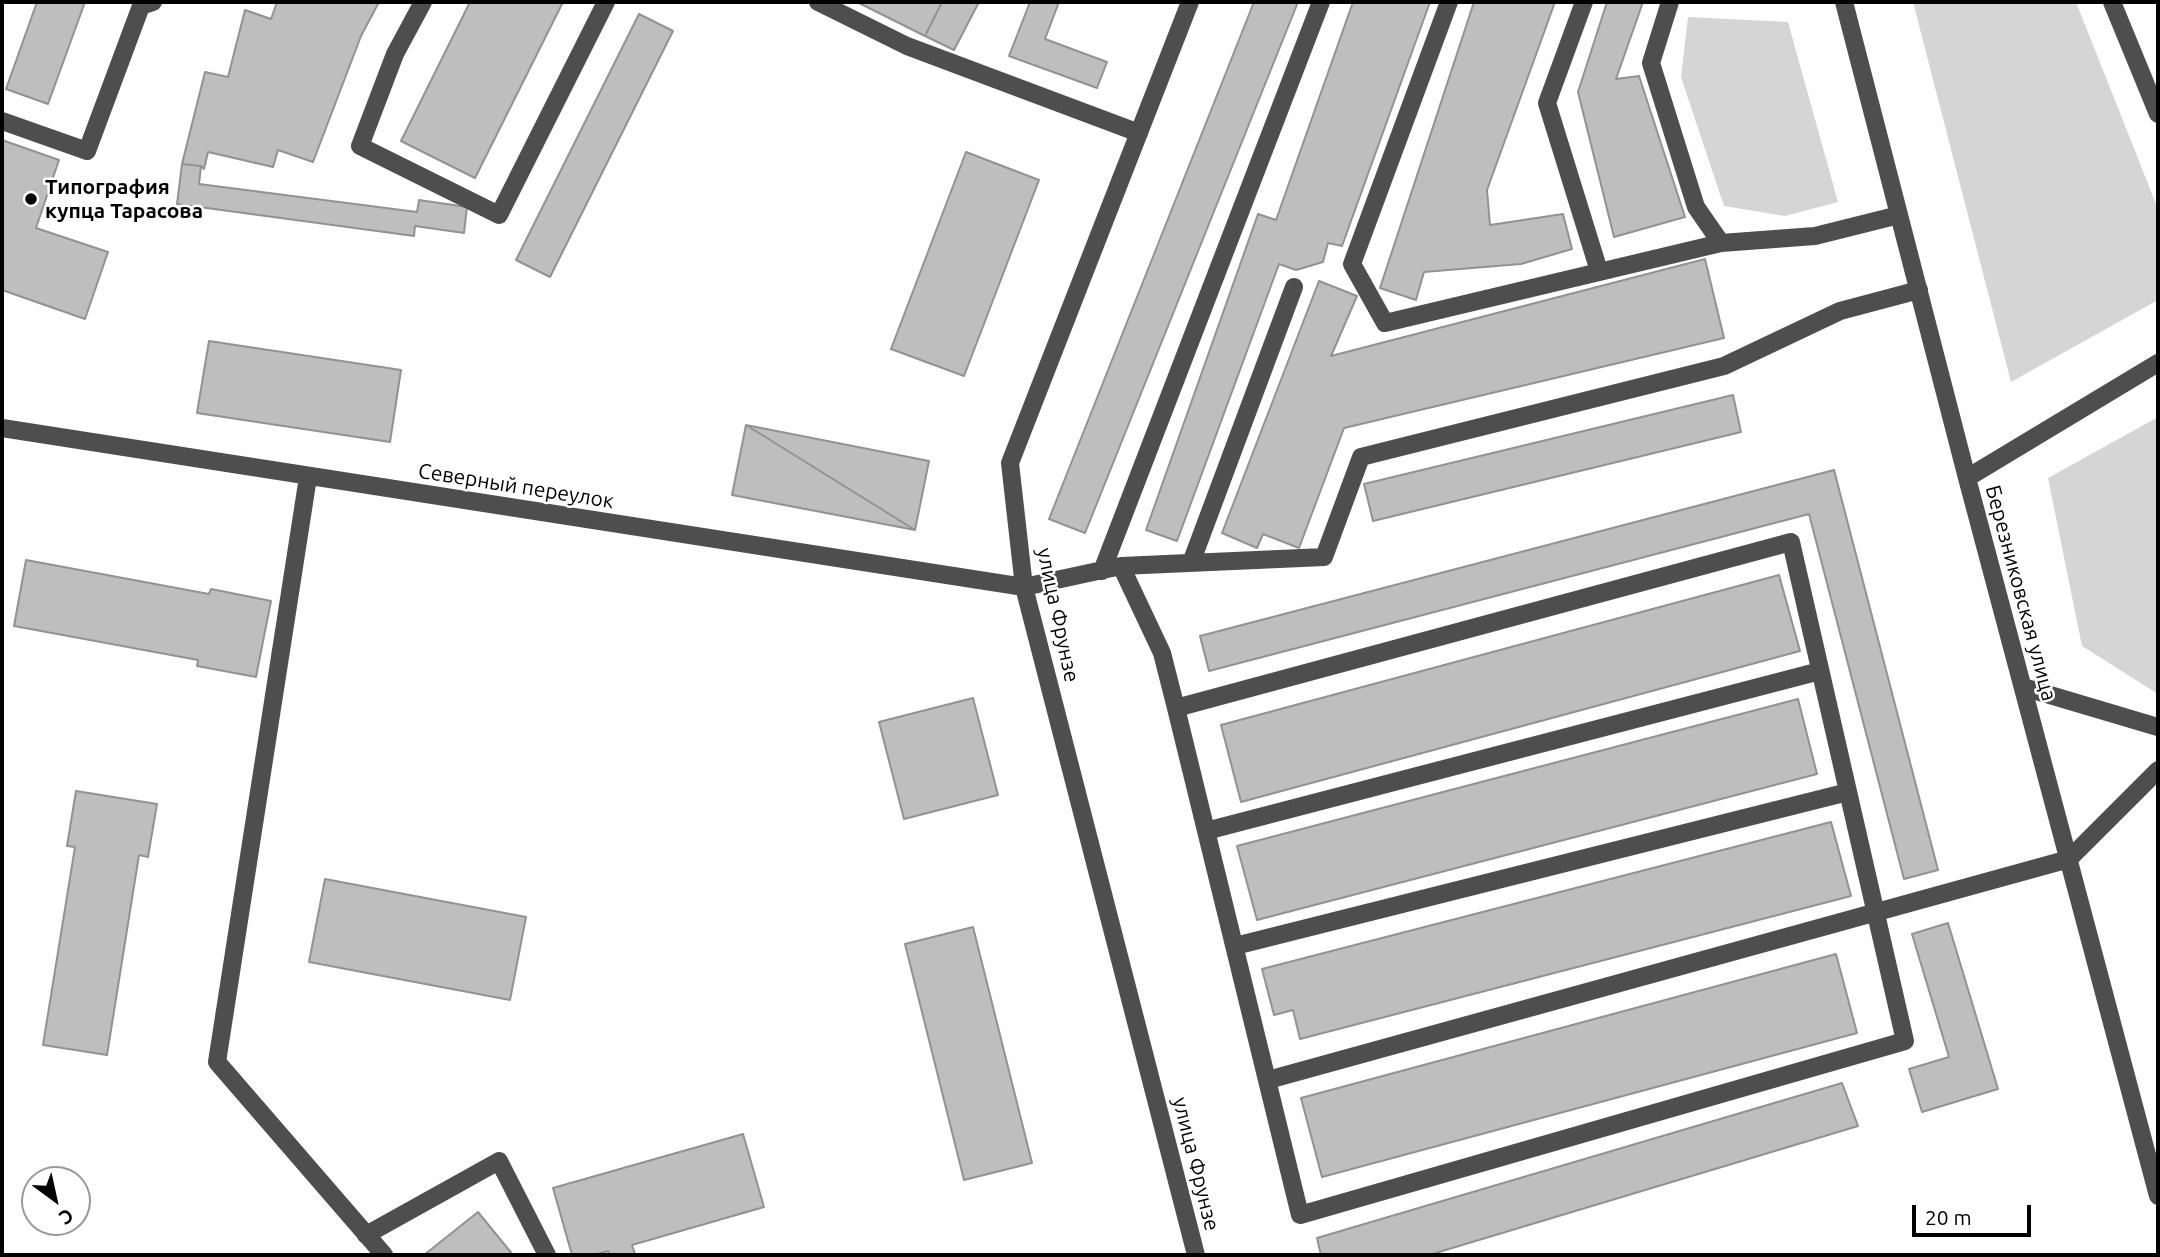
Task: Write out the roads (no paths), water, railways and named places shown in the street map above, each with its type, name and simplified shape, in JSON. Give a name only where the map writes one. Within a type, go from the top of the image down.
[{"type":"street","points":[[2,121],[87,151],[141,6],[153,2]]},
{"type":"street","points":[[423,2],[395,54],[360,146],[499,215],[606,2]]},
{"type":"street","points":[[818,2],[907,46],[1139,133]]},
{"type":"street","name":"улица Фрунзе","points":[[1190,2],[1010,463],[1024,587],[1196,1255]]},
{"type":"street","points":[[1102,570],[1321,2]]},
{"type":"street","points":[[1449,2],[1352,264],[1385,323],[1721,243],[1815,236],[1899,215]]},
{"type":"street","points":[[1584,2],[1547,103],[1599,271]]},
{"type":"street","points":[[1670,2],[1651,63],[1696,207],[1721,243]]},
{"type":"street","name":"Березниковская улица","points":[[1844,2],[1967,478],[2158,1196]]},
{"type":"street","points":[[2112,2],[2158,114]]},
{"type":"street","points":[[1191,563],[1294,287]]},
{"type":"street","points":[[1024,587],[1121,566],[1324,557],[1361,457],[1724,366],[1840,311],[1919,290]]},
{"type":"street","points":[[1967,478],[2158,363]]},
{"type":"street","name":"Северный переулок","points":[[2,428],[1024,587]]},
{"type":"street","points":[[308,477],[217,1062],[384,1255]]},
{"type":"street","points":[[1121,566],[1162,653],[1300,1215],[1905,1041],[1791,542],[1176,708]]},
{"type":"street","points":[[1206,831],[1821,671]]},
{"type":"street","points":[[2023,687],[2158,727]]},
{"type":"street","points":[[1268,1080],[2068,859],[2158,770]]},
{"type":"street","points":[[1235,946],[1848,792]]},
{"type":"street","points":[[366,1235],[499,1161],[547,1255]]},
{"type":"place","name":"Типография купца Тарасова","points":[[31,199]]}]
